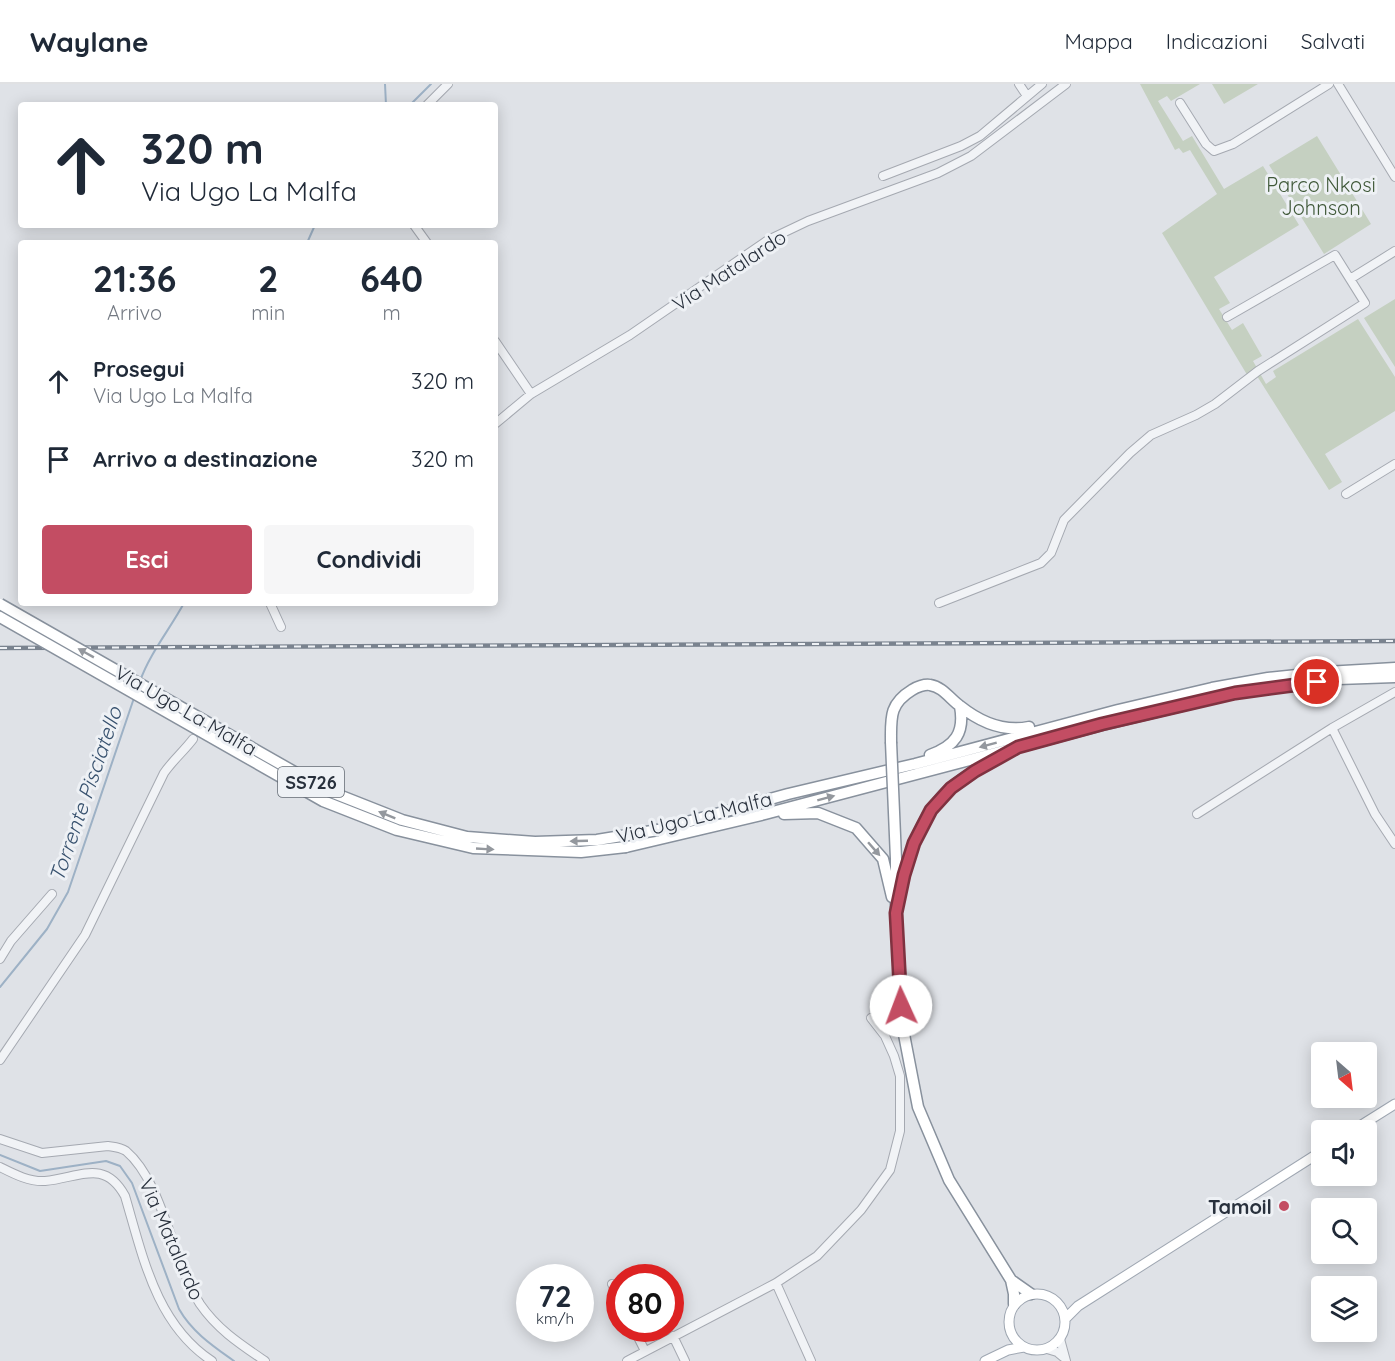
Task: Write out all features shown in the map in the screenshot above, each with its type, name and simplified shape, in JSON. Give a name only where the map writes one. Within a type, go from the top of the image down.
[{"type":"highway","name":"Via Ugo La Malfa","points":[[0,604],[326,790],[402,820],[467,837],[535,842],[597,840],[658,830],[788,794],[1212,688],[1268,678],[1395,668]]},
{"type":"highway","name":"Via Ugo La Malfa","points":[[0,617],[323,801],[397,830],[473,848],[581,852],[626,847],[765,814],[1102,724],[1235,693],[1338,679],[1395,677]]},
{"type":"highway","points":[[1014,1304],[1011,1280],[949,1180],[918,1107],[902,1024],[896,913],[891,715],[899,699],[915,688],[929,685],[945,691],[960,706],[990,724],[1016,730],[1099,710],[1118,710]]},
{"type":"highway","points":[[915,764],[954,742],[962,717],[960,706]]},
{"type":"highway","points":[[896,913],[914,843],[931,810],[951,788],[975,771],[1018,747]]},
{"type":"highway","points":[[765,814],[818,813],[856,828],[883,859],[896,913]]},
{"type":"highway","points":[[1011,1280],[1031,1294]]},
{"type":"main road","points":[[1370,1120],[1395,1104]]},
{"type":"main road","points":[[1065,1319],[1078,1306],[1311,1158]]},
{"type":"main road","points":[[1024,1347],[1010,1332],[1008,1323],[1014,1304],[1031,1294],[1041,1294],[1059,1303],[1078,1306]]},
{"type":"main road","points":[[997,1354],[1024,1347],[1040,1350],[1060,1339],[1065,1329],[1065,1319],[1059,1303]]},
{"type":"main road","points":[[986,1361],[1005,1345],[1010,1332]]},
{"type":"street","points":[[430,102],[448,84]]},
{"type":"street","points":[[1019,84],[1027,96]]},
{"type":"street","points":[[883,176],[961,146],[980,136],[1042,84]]},
{"type":"street","name":"Via Matalardo","points":[[498,422],[531,394],[630,336],[768,240],[808,221],[938,173],[971,156],[1066,84]]},
{"type":"street","points":[[1180,103],[1206,144],[1214,151],[1233,144],[1329,84]]},
{"type":"street","points":[[1338,84],[1395,177]]},
{"type":"street","points":[[1350,279],[1395,251]]},
{"type":"street","points":[[939,603],[1041,563],[1051,553],[1064,520],[1130,453],[1151,435],[1215,404],[1258,371],[1365,303],[1335,255],[1227,317]]},
{"type":"street","points":[[498,345],[531,394]]},
{"type":"street","points":[[1346,494],[1395,464]]},
{"type":"street","points":[[271,606],[281,627]]},
{"type":"street","points":[[1197,814],[1332,728],[1395,692]]},
{"type":"street","points":[[1332,728],[1375,814],[1395,843]]},
{"type":"street","points":[[0,1060],[85,935],[164,772],[193,739]]},
{"type":"street","points":[[0,959],[11,941],[52,894]]},
{"type":"street","points":[[684,1330],[776,1283],[816,1256],[861,1210],[890,1170],[900,1131],[900,1076],[885,1036],[871,1018]]},
{"type":"street","name":"Via Matalardo","points":[[0,1139],[42,1153],[108,1146],[118,1147],[125,1151],[139,1165],[152,1189],[198,1300],[220,1330],[265,1361]]},
{"type":"street","points":[[0,1167],[31,1180],[45,1181],[91,1173],[108,1175],[118,1184],[125,1196],[157,1294],[169,1318],[186,1340],[212,1361]]},
{"type":"street","points":[[776,1283],[810,1361]]},
{"type":"street","points":[[1060,1339],[1065,1360]]},
{"type":"street","points":[[640,1342],[645,1351]]},
{"type":"street","points":[[627,1361],[662,1342]]},
{"type":"street","points":[[676,1342],[685,1361]]},
{"type":"street","points":[[1047,1348],[1057,1352],[1065,1360]]},
{"type":"green space","points":[[1140,84],[1200,84],[1171,101],[1167,96],[1158,101],[1183,141],[1192,136],[1224,189],[1263,166],[1299,225],[1214,277],[1230,303],[1219,309],[1232,330],[1243,323],[1262,356],[1253,361],[1266,384],[1276,377],[1273,371],[1358,319],[1395,377],[1395,411],[1325,454],[1342,482],[1329,490],[1257,376],[1249,378],[1162,233],[1217,194],[1190,150],[1183,153],[1179,148],[1175,150]]},
{"type":"green space","points":[[1212,84],[1258,84],[1224,104]]},
{"type":"green space","name":"Parco Nkosi Johnson","points":[[1317,136],[1371,224],[1324,254],[1269,165]]},
{"type":"green space","points":[[1395,299],[1395,367],[1364,318]]},
{"type":"waterway","name":"Torrente Pisciatello","points":[[385,84],[386,102]]},
{"type":"waterway","points":[[413,102],[431,84]]},
{"type":"waterway","name":"Torrente Pisciatello","points":[[308,240],[314,228]]},
{"type":"waterway","name":"Torrente Pisciatello","points":[[140,681],[182,606]]},
{"type":"waterway","name":"Torrente Pisciatello","points":[[0,987],[47,929],[68,892],[134,698]]},
{"type":"waterway","name":"Torrente Pisciatello","points":[[0,1155],[40,1171],[106,1161],[120,1166],[132,1183],[179,1309],[197,1332],[234,1361]]},
{"type":"railway","points":[[0,648],[1395,641]]},
{"type":"place","name":"Tamoil","points":[[1284,1206]]},
{"type":"route","points":[[901,1006],[896,913],[904,875],[914,843],[931,810],[951,788],[975,771],[1018,747],[1102,724],[1235,693],[1317,682]]}]
